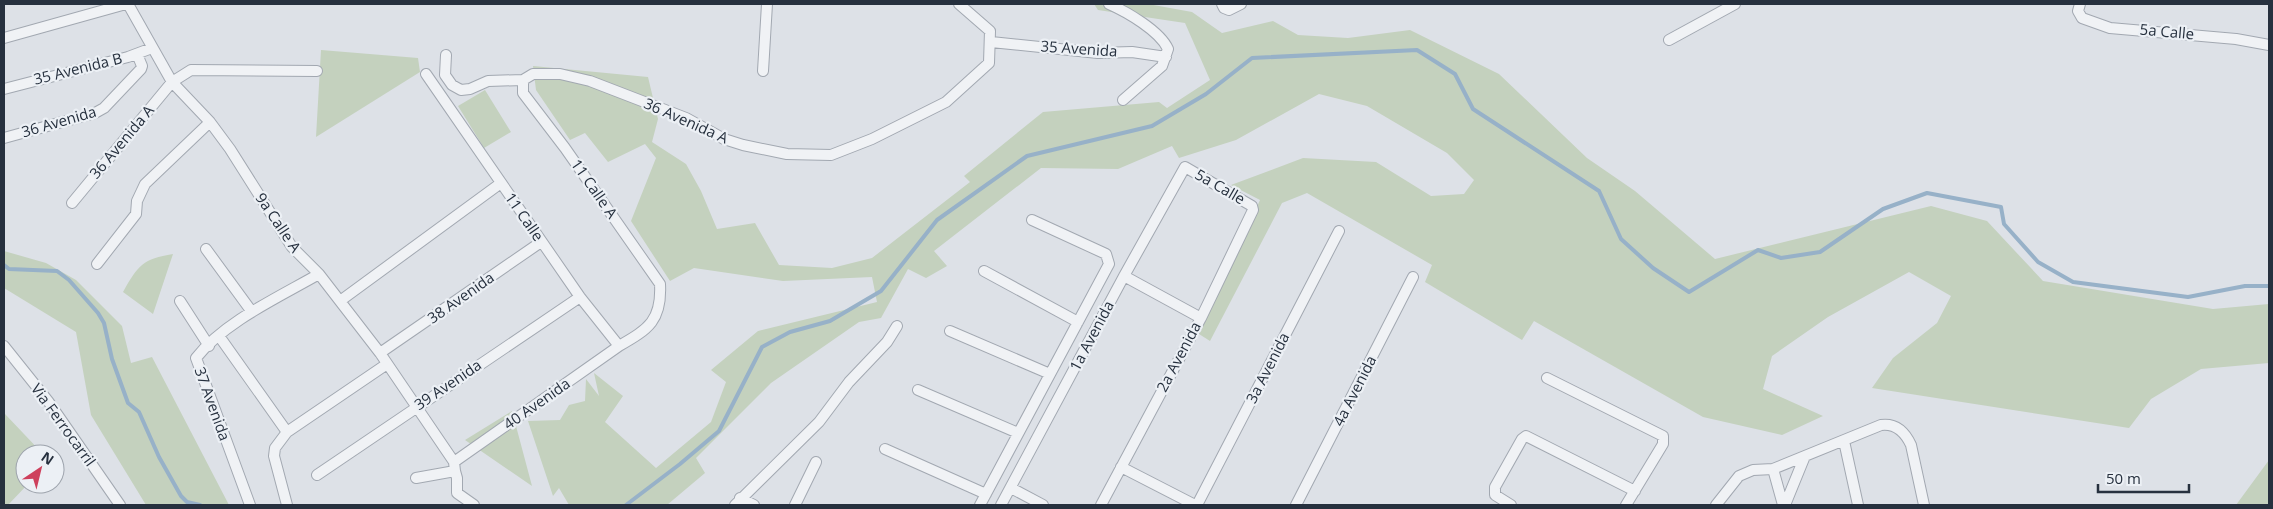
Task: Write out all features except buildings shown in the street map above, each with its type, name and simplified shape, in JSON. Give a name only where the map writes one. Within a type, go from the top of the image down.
[{"type":"street","points":[[4,38],[127,4]]},
{"type":"street","name":"9a Calle A","points":[[127,4],[172,82],[210,122],[230,149],[292,248],[319,274],[380,354],[454,467]]},
{"type":"street","points":[[763,70],[767,4]]},
{"type":"street","points":[[959,4],[986,25],[990,31],[992,42]]},
{"type":"street","points":[[1109,4],[1124,10],[1164,40],[1168,49],[1162,66],[1123,100]]},
{"type":"street","points":[[1222,4],[1226,10],[1240,4]]},
{"type":"street","points":[[1669,40],[1735,4]]},
{"type":"street","name":"5a Calle","points":[[2080,4],[2078,11],[2082,18],[2110,28],[2236,39],[2269,45]]},
{"type":"street","name":"35 Avenida","points":[[992,42],[1098,53],[1132,52],[1166,57]]},
{"type":"street","name":"36 Avenida A","points":[[446,55],[445,75],[452,86],[461,90],[470,89],[488,81],[523,80],[533,74],[560,74],[590,81],[686,118],[724,139],[787,154],[831,156],[872,140],[946,102],[989,63],[992,42]]},
{"type":"street","name":"35 Avenida B","points":[[4,89],[137,54],[152,48]]},
{"type":"street","name":"36 Avenida","points":[[4,138],[95,113],[104,108],[141,69],[142,66],[137,54]]},
{"type":"street","points":[[172,82],[191,70],[317,72]]},
{"type":"street","name":"11 Calle","points":[[426,74],[541,242],[619,346]]},
{"type":"street","name":"11 Calle A","points":[[523,80],[523,93],[565,148],[660,284],[661,300],[657,316],[632,339],[619,346]]},
{"type":"street","name":"36 Avenida A","points":[[72,203],[172,82]]},
{"type":"street","points":[[97,264],[136,214],[138,201],[145,184],[210,122]]},
{"type":"street","name":"5a Calle","points":[[1185,167],[1253,208]]},
{"type":"street","name":"1a Avenida","points":[[1001,505],[1185,167]]},
{"type":"street","points":[[340,301],[501,183]]},
{"type":"street","name":"2a Avenida","points":[[1101,505],[1201,318],[1253,208]]},
{"type":"street","points":[[980,505],[1109,264],[1106,254],[1032,220]]},
{"type":"street","name":"3a Avenida","points":[[1196,505],[1339,231]]},
{"type":"street","name":"38 Avenida","points":[[380,354],[541,242]]},
{"type":"street","points":[[206,249],[252,312]]},
{"type":"street","points":[[984,271],[1078,322]]},
{"type":"street","name":"37 Avenida","points":[[250,505],[196,358],[219,336],[252,312],[319,274]]},
{"type":"street","points":[[1124,276],[1201,318]]},
{"type":"street","name":"4a Avenida","points":[[1296,505],[1413,277]]},
{"type":"street","name":"39 Avenida","points":[[317,475],[580,296]]},
{"type":"street","points":[[180,301],[209,346]]},
{"type":"street","points":[[737,502],[819,422],[849,382],[888,342],[897,326]]},
{"type":"street","points":[[950,331],[1050,374]]},
{"type":"street","points":[[219,336],[287,432]]},
{"type":"street","name":"Via Ferrocarril","points":[[4,346],[48,401],[120,505]]},
{"type":"street","name":"40 Avenida","points":[[454,467],[619,346]]},
{"type":"street","points":[[287,505],[274,456],[275,448],[287,432],[387,364]]},
{"type":"street","points":[[1547,378],[1663,436],[1664,444],[1626,505]]},
{"type":"street","points":[[918,390],[1018,433]]},
{"type":"street","points":[[1716,505],[1738,476],[1753,470],[1773,469],[1882,425],[1895,426],[1908,437],[1924,505]]},
{"type":"street","points":[[1511,505],[1496,495],[1496,487],[1522,439],[1526,436],[1635,491]]},
{"type":"street","points":[[1844,441],[1858,505]]},
{"type":"street","points":[[885,448],[986,494]]},
{"type":"street","points":[[1784,505],[1805,456]]},
{"type":"street","points":[[794,505],[816,462]]},
{"type":"street","points":[[416,478],[454,467],[457,478],[457,493],[474,505]]},
{"type":"street","points":[[1121,467],[1196,505]]},
{"type":"street","points":[[1773,469],[1784,505]]},
{"type":"street","points":[[1011,488],[1043,505]]},
{"type":"street","points":[[737,502],[754,505]]},
{"type":"green space","points":[[1094,4],[1148,4],[1192,12],[1222,33],[1273,21],[1298,35],[1348,38],[1410,30],[1499,74],[1587,158],[1635,191],[1715,259],[1931,206],[1987,221],[2043,281],[2213,309],[2269,304],[2269,363],[2201,369],[2151,399],[2129,428],[1872,388],[1893,358],[1937,323],[1951,296],[1909,272],[1828,317],[1772,356],[1763,389],[1823,416],[1782,435],[1703,417],[1534,321],[1522,340],[1425,282],[1432,265],[1307,193],[1282,203],[1210,341],[1199,334],[1260,200],[1231,185],[1303,158],[1376,162],[1431,196],[1464,194],[1474,180],[1447,153],[1367,106],[1319,94],[1236,140],[1179,158],[1172,146],[1118,169],[1041,168],[934,251],[947,266],[926,278],[908,269],[881,318],[859,322],[771,383],[696,458],[705,473],[667,505],[569,505],[559,488],[553,496],[528,421],[560,420],[569,405],[585,401],[586,379],[599,396],[594,373],[623,396],[605,422],[656,468],[711,422],[726,382],[711,370],[758,331],[877,302],[872,277],[783,281],[694,268],[670,281],[631,221],[656,158],[645,144],[608,162],[585,133],[570,140],[536,90],[533,66],[648,77],[658,119],[652,142],[686,164],[701,191],[717,229],[755,223],[779,265],[832,268],[872,258],[970,182],[964,176],[1043,112],[1159,102],[1167,108],[1210,80],[1185,23],[1098,10]]},
{"type":"green space","points":[[321,50],[418,58],[420,72],[316,137]]},
{"type":"green space","points":[[485,90],[511,132],[484,148],[458,106]]},
{"type":"green space","points":[[4,251],[46,263],[76,280],[122,326],[131,363],[152,357],[229,505],[146,505],[91,415],[76,332],[4,288]]},
{"type":"green space","points":[[173,254],[153,314],[123,292],[133,275],[142,265],[155,258]]},
{"type":"green space","points":[[512,411],[532,486],[465,440]]},
{"type":"green space","points":[[5,414],[34,444],[15,444],[15,494],[18,494],[8,505],[4,505]]},
{"type":"green space","points":[[2269,460],[2269,505],[2236,505]]},
{"type":"waterway","points":[[626,505],[680,464],[719,431],[762,347],[790,332],[830,321],[881,291],[937,220],[1027,156],[1152,126],[1206,94],[1252,58],[1417,50],[1455,74],[1473,109],[1599,191],[1621,239],[1653,268],[1689,292],[1758,250],[1781,258],[1820,252],[1883,209],[1927,193],[2001,207],[2004,224],[2038,262],[2073,282],[2188,297],[2245,286],[2269,286]]},
{"type":"waterway","points":[[4,265],[9,269],[57,271],[69,280],[98,313],[104,323],[112,359],[128,403],[139,412],[159,457],[181,496],[187,502],[200,505]]}]
